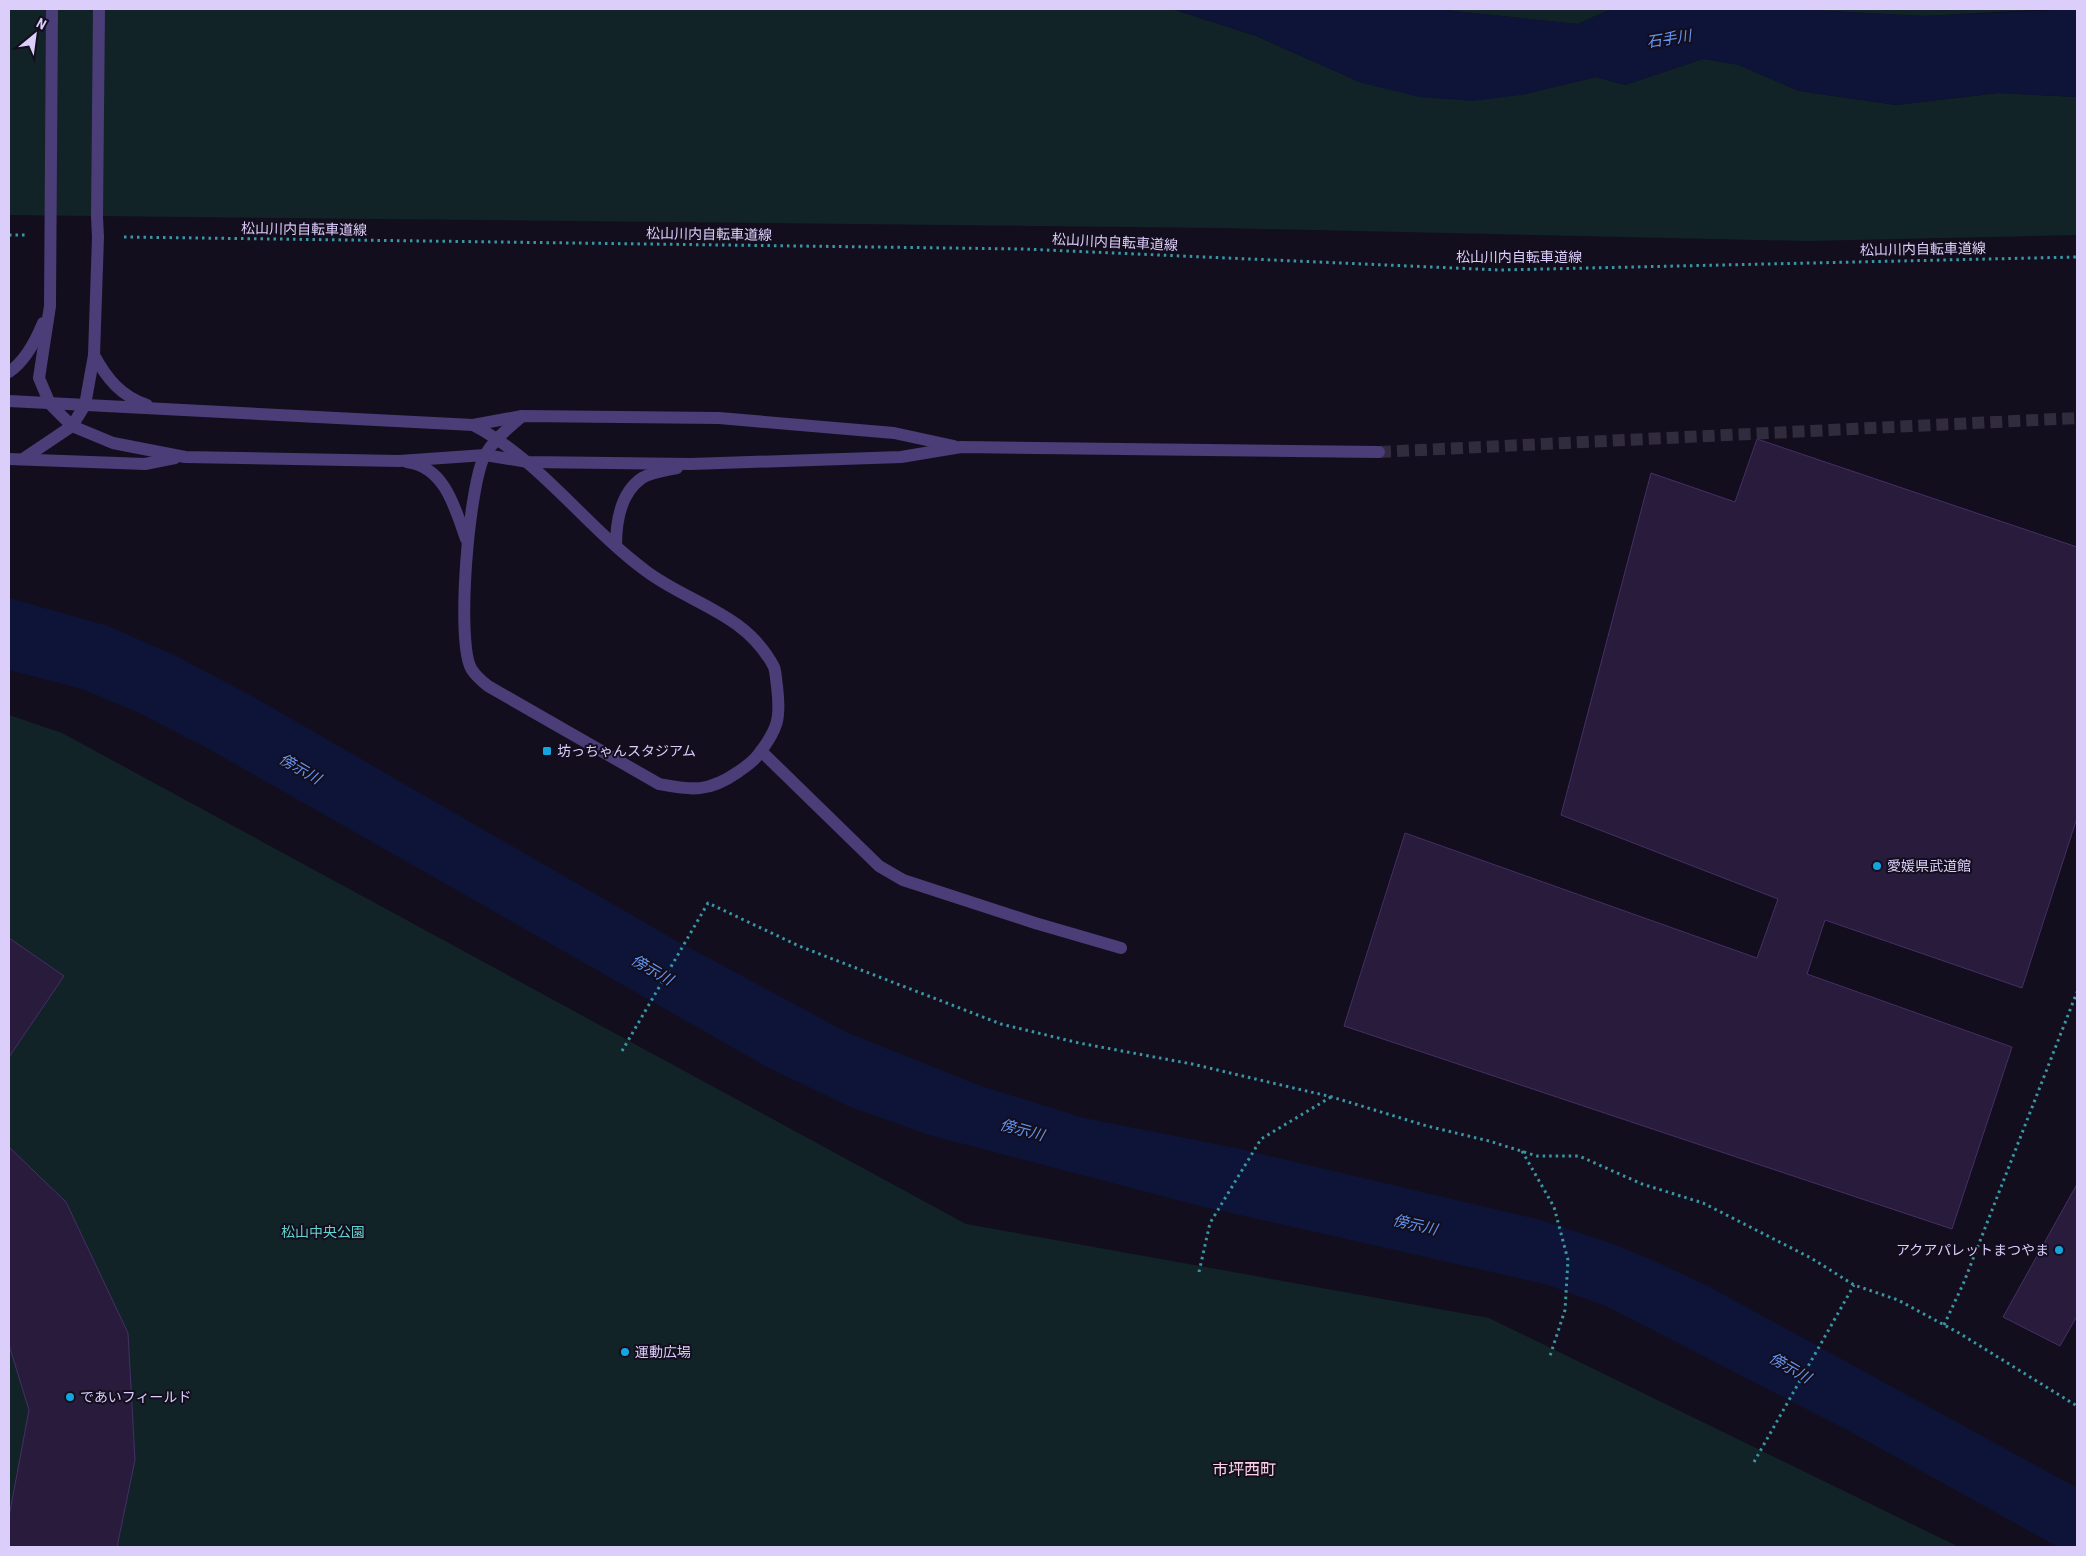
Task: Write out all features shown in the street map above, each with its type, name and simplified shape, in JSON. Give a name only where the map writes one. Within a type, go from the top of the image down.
[{"type":"street","points":[[52,9],[50,306],[39,378],[50,404],[72,426],[113,443],[185,457],[399,461],[485,455],[528,462],[691,464],[901,457],[961,448],[1380,452]]},
{"type":"street","points":[[23,459],[72,426],[85,405],[94,355],[98,237],[99,9]]},
{"type":"street","points":[[9,372],[15,368],[37,337],[50,306]]},
{"type":"street","points":[[94,355],[103,372],[116,388],[137,402],[162,409]]},
{"type":"street","points":[[9,401],[472,425],[522,416],[719,418],[894,433],[961,448]]},
{"type":"street","points":[[472,425],[497,438],[528,462],[596,529],[647,572],[732,620],[759,642],[775,669],[780,710],[773,736],[753,761],[721,784],[690,789],[659,784],[488,686],[471,670],[466,647],[465,578],[467,541],[477,475],[485,455],[497,438],[522,416]]},
{"type":"street","points":[[9,459],[145,464],[185,457]]},
{"type":"street","points":[[399,461],[414,463],[433,474],[448,489],[467,541]]},
{"type":"street","points":[[616,546],[616,525],[625,496],[643,477],[691,464]]},
{"type":"street","points":[[761,751],[880,866],[903,880],[1035,924],[1121,948]]},
{"type":"path","name":"松山川内自転車道線","points":[[151,238],[1023,249],[1500,270],[2077,257]]},
{"type":"path","points":[[622,1051],[708,903],[799,946],[1001,1024],[1079,1043],[1192,1064],[1332,1097],[1427,1126],[1537,1156],[1579,1156],[1642,1184],[1703,1203],[1811,1258],[1854,1285],[1898,1300],[1944,1325],[2077,1406]]},
{"type":"path","points":[[1944,1325],[1967,1273],[2077,992]]},
{"type":"path","points":[[1199,1272],[1210,1223],[1261,1140],[1332,1097]]},
{"type":"path","points":[[1522,1151],[1554,1207],[1568,1260],[1565,1310],[1549,1359]]},
{"type":"path","points":[[1754,1462],[1854,1285]]},
{"type":"green space","points":[[9,9],[1172,9],[1256,36],[1362,83],[1521,95],[1596,77],[1625,85],[1703,59],[1738,64],[1799,91],[1896,105],[1998,93],[2077,97],[2077,235],[1807,241],[1221,228],[9,215]]},
{"type":"green space","points":[[1434,9],[1611,9],[1578,24]]},
{"type":"green space","points":[[1791,9],[2055,9],[1923,16]]},
{"type":"green space","name":"松山中央公園","points":[[9,715],[62,733],[966,1224],[1489,1318],[1959,1547],[9,1547]]},
{"type":"water","name":"石手川","points":[[1173,9],[1434,9],[1578,24],[1611,9],[1791,9],[1923,16],[2077,9],[2077,97],[1998,93],[1896,105],[1799,91],[1738,65],[1703,59],[1625,85],[1596,77],[1521,95],[1472,101],[1419,97],[1362,83],[1256,36]]},
{"type":"water","name":"傍示川","points":[[9,598],[108,626],[174,655],[250,695],[675,940],[848,1033],[978,1085],[1084,1118],[1236,1148],[1537,1219],[1611,1243],[1661,1264],[1708,1286],[2077,1488],[2077,1547],[2058,1547],[1851,1432],[1606,1306],[1545,1284],[1200,1206],[929,1135],[848,1106],[767,1067],[207,748],[135,711],[82,689],[9,670]]},
{"type":"building","name":"愛媛県武道館","points":[[1757,439],[2077,547],[2077,818],[2022,988],[1825,920],[1807,974],[2012,1047],[1952,1229],[1344,1026],[1405,833],[1757,958],[1778,899],[1561,815],[1651,473],[1735,502]]},
{"type":"building","points":[[9,938],[64,976],[9,1057]]},
{"type":"building","name":"であいフィールド","points":[[9,1147],[66,1202],[128,1333],[135,1460],[117,1547],[9,1547],[9,1517],[29,1410],[9,1345]]},
{"type":"building","name":"アクアパレットまつやま","points":[[2077,1184],[2077,1316],[2060,1346],[2003,1317]]},
{"type":"tunnel","points":[[1379,452],[2077,418]]},
{"type":"place","name":"坊っちゃんスタジアム","points":[[547,751]]},
{"type":"place","name":"愛媛県武道館","points":[[1877,866]]},
{"type":"place","name":"アクアパレットまつやま","points":[[2059,1250]]},
{"type":"place","name":"運動広場","points":[[625,1352]]},
{"type":"place","name":"であいフィールド","points":[[70,1397]]},
{"type":"district","name":"市坪西町","points":[[1244,1469]]}]
